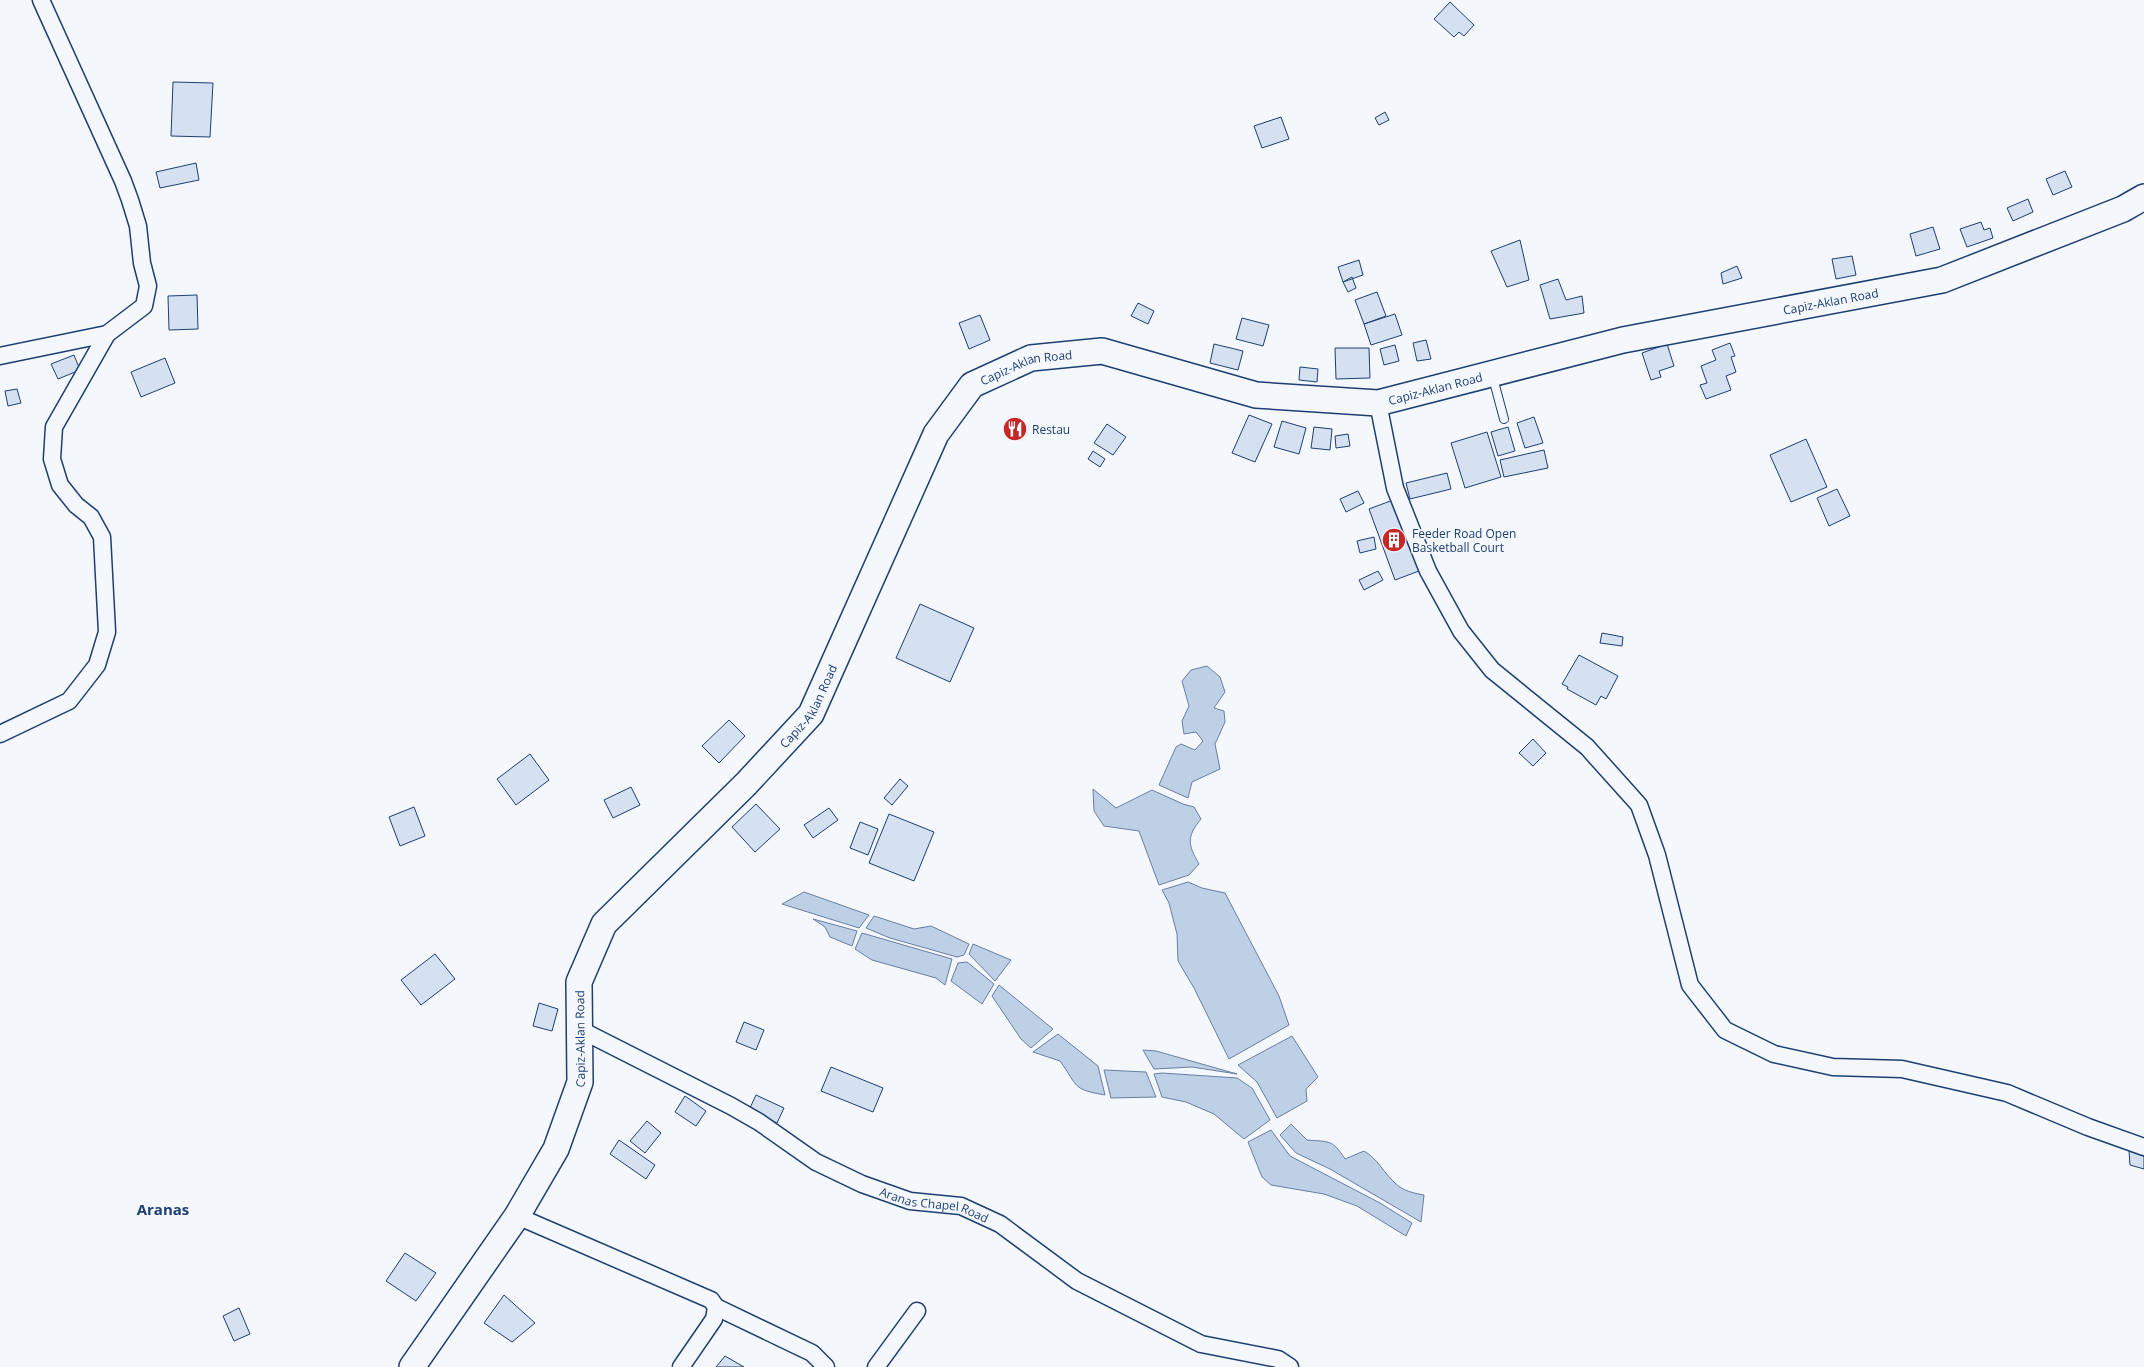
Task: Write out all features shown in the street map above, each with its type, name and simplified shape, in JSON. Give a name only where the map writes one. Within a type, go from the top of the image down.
[{"type":"main road","name":"Capiz-Aklan Road","points":[[412,1367],[516,1216],[556,1149],[580,1082],[579,982],[604,924],[746,784],[811,714],[936,434],[972,386],[1030,358],[1102,351],[1256,395],[1378,403],[1623,340],[1942,280],[2123,209],[2144,196]]},
{"type":"street","points":[[0,734],[69,701],[97,665],[107,632],[102,537],[92,518],[76,505],[60,485],[52,459],[54,427],[107,334],[144,306],[148,286],[142,263],[138,226],[123,181],[41,0]]},
{"type":"street","points":[[0,356],[107,334]]},
{"type":"street","points":[[1378,403],[1395,488],[1428,571],[1456,622],[1492,670],[1587,747],[1639,805],[1657,855],[1690,985],[1725,1030],[1774,1054],[1833,1067],[1902,1069],[2007,1093],[2096,1130],[2144,1147]]},
{"type":"street","name":"Aranas Chapel Road","points":[[579,1029],[731,1106],[759,1122],[816,1162],[854,1181],[910,1201],[960,1206],[1000,1224],[1077,1281],[1201,1344],[1278,1359],[1290,1367]]},
{"type":"street","points":[[516,1216],[711,1300],[716,1306],[812,1353],[826,1367]]},
{"type":"street","points":[[681,1367],[714,1319],[716,1306]]},
{"type":"street","points":[[876,1367],[917,1311]]},
{"type":"lane","points":[[1492,374],[1504,419]]},
{"type":"water","points":[[1207,666],[1220,677],[1225,692],[1214,708],[1224,711],[1225,722],[1215,744],[1220,769],[1192,782],[1188,798],[1159,785],[1176,747],[1181,744],[1195,750],[1203,741],[1196,732],[1184,734],[1182,721],[1189,706],[1182,681],[1191,670]]},
{"type":"water","points":[[1093,789],[1116,808],[1152,790],[1194,807],[1201,819],[1193,831],[1190,841],[1199,864],[1189,875],[1159,885],[1139,831],[1104,826],[1094,811]]},
{"type":"water","points":[[1188,882],[1202,888],[1225,893],[1279,996],[1289,1025],[1229,1059],[1194,988],[1178,961],[1177,934],[1169,903],[1162,890]]},
{"type":"water","points":[[804,892],[869,915],[859,928],[782,904]]},
{"type":"water","points":[[874,916],[914,929],[931,926],[969,944],[964,955],[957,957],[890,938],[866,928]]},
{"type":"water","points":[[813,919],[857,931],[852,946],[830,937],[825,927]]},
{"type":"water","points":[[862,933],[952,959],[945,985],[936,978],[872,960],[855,949]]},
{"type":"water","points":[[973,944],[1011,960],[995,981],[969,954]]},
{"type":"water","points":[[967,962],[994,984],[982,1004],[951,981],[958,963]]},
{"type":"water","points":[[999,985],[1053,1029],[1031,1048],[1021,1039],[992,996]]},
{"type":"water","points":[[1058,1034],[1098,1066],[1105,1095],[1086,1091],[1077,1086],[1060,1061],[1033,1052]]},
{"type":"water","points":[[1292,1036],[1318,1077],[1306,1089],[1307,1101],[1277,1118],[1257,1082],[1238,1065]]},
{"type":"water","points":[[1143,1050],[1156,1051],[1237,1074],[1192,1067],[1154,1069]]},
{"type":"water","points":[[1104,1070],[1146,1072],[1156,1097],[1111,1098]]},
{"type":"water","points":[[1154,1074],[1237,1078],[1252,1088],[1270,1120],[1244,1139],[1214,1114],[1186,1102],[1162,1097]]},
{"type":"water","points":[[1291,1124],[1307,1140],[1330,1143],[1337,1148],[1345,1159],[1364,1151],[1373,1158],[1398,1186],[1424,1195],[1421,1222],[1330,1169],[1296,1153],[1280,1135]]},
{"type":"water","points":[[1271,1130],[1290,1156],[1380,1203],[1412,1223],[1406,1236],[1357,1206],[1324,1194],[1271,1185],[1262,1177],[1248,1142]]},
{"type":"building","points":[[1450,2],[1474,25],[1464,36],[1459,32],[1454,37],[1434,19]]},
{"type":"building","points":[[173,82],[213,83],[210,137],[171,136]]},
{"type":"building","points":[[1385,112],[1389,120],[1379,125],[1375,118]]},
{"type":"building","points":[[1281,117],[1289,139],[1262,148],[1254,126]]},
{"type":"building","points":[[196,163],[199,180],[160,188],[156,172]]},
{"type":"building","points":[[2065,171],[2072,187],[2053,195],[2046,179]]},
{"type":"building","points":[[2028,199],[2033,212],[2013,221],[2007,208]]},
{"type":"building","points":[[1981,222],[1984,230],[1990,228],[1993,238],[1967,247],[1960,229]]},
{"type":"building","points":[[1933,227],[1940,249],[1916,256],[1910,234]]},
{"type":"building","points":[[1520,240],[1529,280],[1507,287],[1491,251]]},
{"type":"building","points":[[1852,256],[1856,275],[1836,279],[1832,259]]},
{"type":"building","points":[[1359,260],[1363,275],[1343,282],[1338,267]]},
{"type":"building","points":[[1737,266],[1742,278],[1723,284],[1721,273]]},
{"type":"building","points":[[1352,277],[1356,288],[1348,292],[1343,282]]},
{"type":"building","points":[[1558,279],[1566,300],[1582,296],[1584,313],[1550,319],[1540,285]]},
{"type":"building","points":[[1377,292],[1386,316],[1364,324],[1355,300]]},
{"type":"building","points":[[197,295],[198,329],[169,330],[168,296]]},
{"type":"building","points":[[1138,303],[1154,311],[1148,324],[1131,316]]},
{"type":"building","points":[[1395,314],[1402,335],[1371,345],[1364,324]]},
{"type":"building","points":[[980,315],[990,340],[969,349],[959,323]]},
{"type":"building","points":[[1242,318],[1269,325],[1263,346],[1236,339]]},
{"type":"building","points":[[1426,340],[1431,359],[1417,361],[1413,343]]},
{"type":"building","points":[[1730,343],[1735,356],[1731,357],[1736,372],[1726,376],[1731,390],[1706,399],[1700,385],[1707,383],[1701,366],[1716,360],[1712,350]]},
{"type":"building","points":[[1214,344],[1243,351],[1238,370],[1210,363]]},
{"type":"building","points":[[1667,344],[1674,366],[1659,371],[1661,377],[1651,380],[1642,353]]},
{"type":"building","points":[[1395,345],[1399,361],[1384,365],[1380,349]]},
{"type":"building","points":[[1335,348],[1369,348],[1370,378],[1336,379]]},
{"type":"building","points":[[74,355],[80,370],[58,379],[51,364]]},
{"type":"building","points":[[165,358],[175,383],[141,397],[131,372]]},
{"type":"building","points":[[1300,367],[1318,369],[1317,382],[1299,380]]},
{"type":"building","points":[[17,389],[21,403],[8,406],[5,391]]},
{"type":"building","points":[[1249,415],[1272,424],[1255,462],[1232,453]]},
{"type":"building","points":[[1534,417],[1543,443],[1525,448],[1517,423]]},
{"type":"building","points":[[1282,421],[1306,428],[1299,454],[1274,447]]},
{"type":"building","points":[[1107,424],[1126,437],[1113,455],[1094,443]]},
{"type":"building","points":[[1314,427],[1332,429],[1330,450],[1311,448]]},
{"type":"building","points":[[1508,427],[1515,451],[1498,456],[1491,432]]},
{"type":"building","points":[[1487,432],[1501,477],[1465,488],[1451,443]]},
{"type":"building","points":[[1348,434],[1350,446],[1336,448],[1335,436]]},
{"type":"building","points":[[1806,439],[1827,487],[1791,502],[1770,455]]},
{"type":"building","points":[[1544,450],[1548,468],[1504,477],[1500,460]]},
{"type":"building","points":[[1093,451],[1105,459],[1100,467],[1088,459]]},
{"type":"building","points":[[1447,473],[1451,489],[1410,499],[1406,483]]},
{"type":"building","points":[[1837,489],[1850,516],[1829,526],[1817,498]]},
{"type":"building","points":[[1358,491],[1364,503],[1346,512],[1340,499]]},
{"type":"building","name":"Feeder Road Open Basketball Court","points":[[1393,500],[1419,571],[1395,580],[1369,509]]},
{"type":"building","points":[[1374,537],[1376,549],[1360,553],[1357,541]]},
{"type":"building","points":[[1378,571],[1383,580],[1364,590],[1359,580]]},
{"type":"building","points":[[920,604],[974,628],[950,682],[896,658]]},
{"type":"building","points":[[1602,633],[1623,637],[1622,646],[1600,643]]},
{"type":"building","points":[[1579,655],[1618,676],[1606,699],[1601,696],[1596,705],[1567,689],[1568,687],[1562,684]]},
{"type":"building","points":[[729,720],[745,736],[719,763],[702,746]]},
{"type":"building","points":[[1533,739],[1546,753],[1533,766],[1519,753]]},
{"type":"building","points":[[530,754],[549,780],[516,805],[497,779]]},
{"type":"building","points":[[900,779],[908,786],[892,805],[884,798]]},
{"type":"building","points":[[631,787],[640,805],[613,818],[604,800]]},
{"type":"building","points":[[756,804],[780,829],[755,852],[732,827]]},
{"type":"building","points":[[414,807],[425,836],[400,846],[389,817]]},
{"type":"building","points":[[829,808],[838,820],[813,838],[804,825]]},
{"type":"building","points":[[889,814],[934,832],[914,881],[869,863]]},
{"type":"building","points":[[860,822],[878,829],[868,855],[850,848]]},
{"type":"building","points":[[435,954],[455,979],[421,1005],[401,980]]},
{"type":"building","points":[[539,1003],[558,1009],[552,1031],[533,1026]]},
{"type":"building","points":[[744,1022],[764,1030],[756,1050],[736,1042]]},
{"type":"building","points":[[831,1067],[883,1088],[873,1112],[821,1091]]},
{"type":"building","points":[[756,1095],[784,1108],[777,1123],[749,1110]]},
{"type":"building","points":[[685,1096],[706,1111],[696,1126],[675,1112]]},
{"type":"building","points":[[647,1121],[661,1133],[645,1153],[630,1141]]},
{"type":"building","points":[[619,1140],[655,1165],[646,1179],[610,1154]]},
{"type":"building","points":[[2129,1151],[2144,1156],[2144,1169],[2130,1165]]},
{"type":"building","points":[[405,1253],[436,1273],[416,1301],[386,1281]]},
{"type":"building","points":[[504,1295],[535,1323],[512,1342],[484,1323]]},
{"type":"building","points":[[239,1308],[250,1334],[234,1341],[223,1316]]},
{"type":"building","points":[[725,1356],[744,1367],[716,1367]]},
{"type":"place","name":"Restau","points":[[1015,429]]},
{"type":"place","name":"Feeder Road Open Basketball Court","points":[[1394,540]]},
{"type":"district","name":"Aranas","points":[[163,1209]]}]
